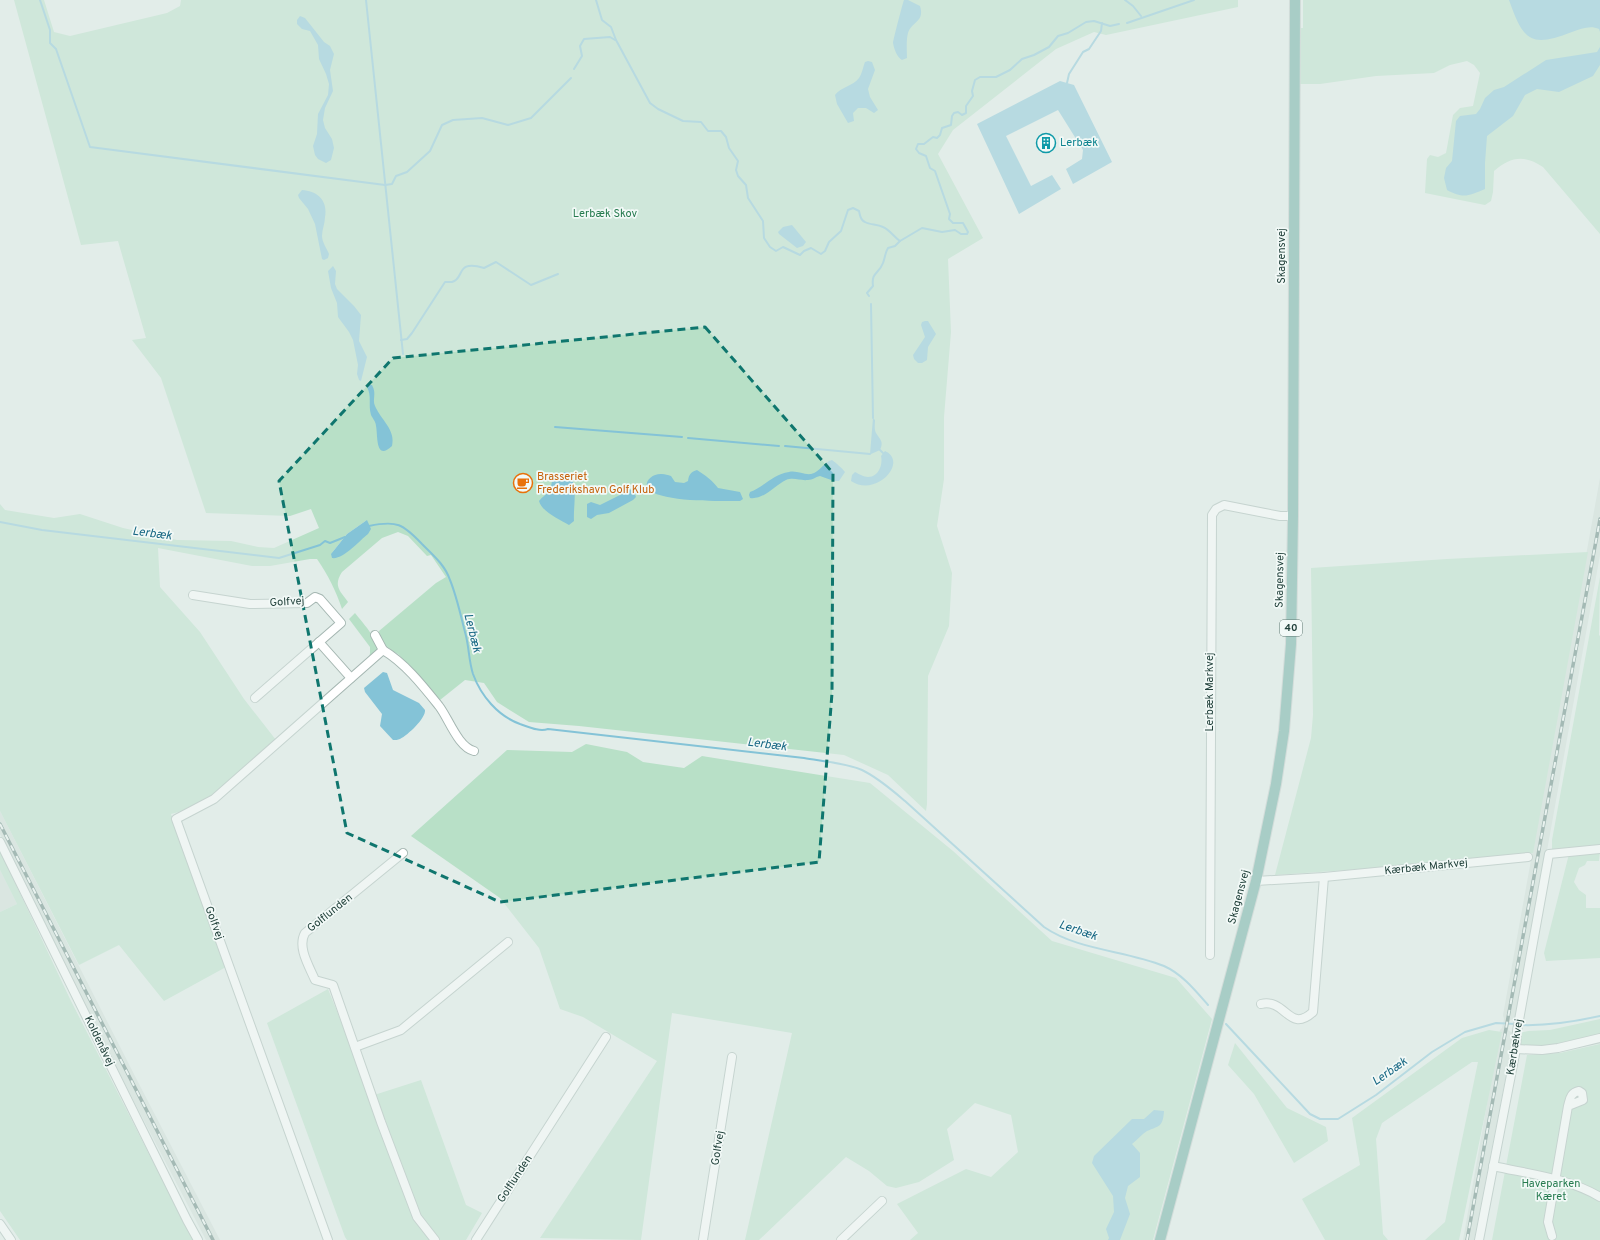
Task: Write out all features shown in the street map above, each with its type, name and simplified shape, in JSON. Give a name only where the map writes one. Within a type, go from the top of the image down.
[{"type":"main road","name":"Skagensvej","points":[[1160,1240],[1256,881],[1276,784],[1288,694],[1291,644],[1293,516],[1295,0]]},
{"type":"street","name":"Lerbæk Markvej","points":[[1210,955],[1212,515],[1216,509],[1224,504],[1280,516],[1293,516]]},
{"type":"street","name":"Golfvej","points":[[193,595],[250,604],[307,603],[315,597],[320,599],[341,623],[255,698]]},
{"type":"street","points":[[375,635],[383,650],[394,657],[408,670],[439,706],[458,737],[468,749],[474,751]]},
{"type":"street","points":[[320,642],[351,678]]},
{"type":"street","name":"Golfvej","points":[[328,1240],[176,819],[214,799],[383,650]]},
{"type":"street","name":"Koldenåvej","points":[[0,842],[198,1240]]},
{"type":"street","name":"Kærbækvej","points":[[1479,1240],[1516,1049],[1517,1031],[1549,854],[1600,849]]},
{"type":"street","name":"Golflunden","points":[[403,853],[305,933],[302,940],[303,949],[315,980],[333,984],[417,1217],[435,1240]]},
{"type":"street","name":"Kærbæk Markvej","points":[[1256,881],[1324,877],[1528,857]]},
{"type":"street","points":[[1261,1004],[1265,1003],[1278,1006],[1292,1018],[1298,1020],[1303,1020],[1313,1012],[1324,877]]},
{"type":"street","points":[[355,1047],[401,1030],[508,942]]},
{"type":"street","name":"Golflunden","points":[[476,1240],[606,1037]]},
{"type":"street","points":[[1516,1049],[1542,1050],[1558,1048],[1600,1038]]},
{"type":"street","name":"Golfvej","points":[[703,1240],[732,1057]]},
{"type":"street","points":[[1552,1236],[1548,1222],[1568,1106]]},
{"type":"street","points":[[1493,1166],[1556,1179],[1585,1189],[1600,1197]]},
{"type":"street","points":[[841,1240],[882,1201]]},
{"type":"street","points":[[0,1224],[11,1240]]},
{"type":"highlighted area","points":[[705,327],[833,473],[832,693],[819,862],[500,902],[347,833],[279,481],[393,358]]},
{"type":"shaded area","points":[[1600,478],[1600,555],[1517,1018],[1510,1020],[1508,1030],[1514,1034],[1474,1240],[1463,1240],[1500,1030],[1504,1019],[1503,1015]]},
{"type":"shaded area","points":[[0,811],[220,1240],[206,1240],[127,1088],[0,834]]},
{"type":"shaded area","points":[[0,870],[17,904],[0,912]]},
{"type":"green space","name":"Lerbæk Skov","points":[[14,0],[44,0],[54,32],[70,36],[167,13],[180,6],[181,0],[1238,0],[1238,7],[1106,35],[1094,32],[1056,49],[953,130],[938,154],[983,238],[948,259],[951,332],[944,417],[944,479],[937,526],[952,573],[949,626],[928,676],[926,811],[888,775],[844,755],[579,726],[529,722],[497,702],[484,683],[465,680],[440,700],[398,654],[386,645],[381,639],[379,631],[436,583],[446,577],[431,555],[427,556],[408,536],[398,532],[382,538],[342,572],[339,577],[338,585],[340,591],[348,602],[342,609],[325,571],[317,559],[270,566],[252,566],[158,548],[160,587],[200,632],[244,699],[276,740],[240,773],[215,793],[187,809],[171,814],[226,967],[164,1001],[119,945],[79,965],[0,811],[0,504],[5,510],[54,518],[80,514],[123,528],[177,540],[231,541],[258,547],[274,548],[319,528],[311,509],[290,516],[206,513],[161,378],[132,340],[146,338],[118,241],[81,245]],"holes":[[[367,520],[331,554],[347,534]]]},
{"type":"green space","points":[[1303,0],[1600,0],[1600,234],[1543,167],[1530,160],[1512,160],[1494,171],[1491,201],[1485,205],[1425,193],[1427,159],[1430,155],[1438,157],[1446,153],[1453,115],[1460,108],[1473,106],[1480,73],[1474,65],[1467,61],[1450,65],[1434,73],[1376,76],[1320,84],[1300,84],[1300,28],[1303,28]]},
{"type":"green space","points":[[1588,552],[1533,853],[1450,863],[1275,875],[1311,738],[1313,715],[1311,568]]},
{"type":"green space","points":[[1600,577],[1600,845],[1554,851],[1552,849],[1552,840]]},
{"type":"green space","points":[[355,613],[376,642],[377,650],[369,659],[370,647],[349,619]]},
{"type":"green space","points":[[586,744],[627,752],[643,762],[684,768],[702,756],[870,783],[953,851],[1052,941],[1176,978],[1212,1019],[1153,1240],[910,1240],[918,1233],[897,1204],[966,1169],[991,1177],[1018,1152],[1011,1115],[975,1103],[947,1129],[954,1160],[919,1182],[896,1188],[887,1186],[869,1171],[846,1157],[759,1240],[745,1240],[792,1033],[672,1013],[641,1240],[540,1238],[657,1061],[583,1017],[560,1009],[539,948],[500,898],[411,836],[507,750],[572,752]]},
{"type":"green space","points":[[0,851],[70,999],[151,1158],[195,1240],[20,1240],[0,1211],[0,912],[17,904],[0,870]]},
{"type":"green space","points":[[1600,851],[1599,861],[1587,861],[1585,865],[1579,868],[1574,882],[1579,890],[1586,895],[1586,908],[1600,908],[1600,958],[1546,961],[1544,953],[1569,854]]},
{"type":"green space","points":[[328,989],[371,1096],[421,1080],[466,1205],[482,1213],[466,1240],[347,1240],[345,1237],[267,1023]]},
{"type":"green space","points":[[1600,1019],[1600,1034],[1542,1047],[1520,1046],[1519,1033],[1550,1030]]},
{"type":"green space","points":[[1489,1030],[1502,1032],[1459,1240],[1425,1240],[1445,1222],[1478,1062],[1472,1062],[1382,1123],[1376,1139],[1383,1234],[1388,1240],[1325,1240],[1302,1199],[1360,1165],[1352,1118],[1462,1038]]},
{"type":"green space","points":[[1235,1043],[1287,1108],[1326,1127],[1328,1141],[1294,1163],[1254,1094],[1228,1065]]},
{"type":"green space","name":"Haveparken Kæret","points":[[1600,1044],[1600,1240],[1492,1240],[1527,1055],[1560,1053]]},
{"type":"water","points":[[904,0],[908,0],[920,6],[921,15],[908,33],[907,58],[902,60],[896,53],[893,43]]},
{"type":"water","points":[[1509,0],[1600,0],[1600,32],[1599,29],[1589,27],[1546,40],[1537,40],[1524,32]]},
{"type":"water","points":[[300,16],[305,18],[324,42],[330,46],[334,54],[330,70],[333,91],[325,108],[323,120],[325,128],[332,139],[334,148],[331,160],[326,163],[318,159],[315,155],[313,146],[317,134],[318,114],[328,95],[329,84],[319,59],[318,45],[310,31],[302,29],[297,24],[297,20]]},
{"type":"water","points":[[1600,47],[1600,65],[1593,76],[1559,92],[1537,89],[1525,95],[1513,116],[1487,136],[1485,189],[1466,196],[1458,195],[1447,190],[1444,178],[1446,168],[1452,161],[1456,121],[1460,116],[1476,114],[1485,98],[1494,90],[1504,87],[1546,60],[1597,52]]},
{"type":"water","points":[[865,62],[872,62],[875,70],[868,89],[870,97],[878,110],[874,113],[866,108],[858,108],[853,113],[854,121],[848,123],[837,104],[835,95],[859,78]]},
{"type":"water","points":[[1060,81],[1074,85],[1112,162],[1073,184],[1066,169],[1082,159],[1083,150],[1058,110],[1006,136],[1031,186],[1052,175],[1061,189],[1019,214],[977,124]]},
{"type":"water","points":[[302,190],[313,192],[321,198],[325,206],[326,211],[322,238],[329,254],[328,258],[324,260],[322,259],[315,224],[308,209],[298,195]]},
{"type":"water","points":[[792,225],[806,242],[803,246],[797,248],[779,234],[778,232],[783,227]]},
{"type":"water","points":[[333,266],[336,271],[335,284],[337,289],[361,315],[359,341],[367,357],[361,381],[359,380],[357,374],[358,365],[353,340],[338,317],[337,303],[331,288],[328,271]]},
{"type":"water","points":[[928,321],[936,334],[928,347],[927,360],[922,363],[918,363],[914,359],[913,355],[925,337],[921,325],[922,322]]},
{"type":"water","points":[[372,385],[373,388],[375,406],[392,435],[392,446],[383,451],[378,445],[376,425],[370,411],[367,387]]},
{"type":"water","points":[[873,418],[875,420],[875,431],[882,445],[880,450],[870,454]]},
{"type":"water","points":[[885,451],[891,456],[893,463],[891,470],[886,476],[879,482],[870,485],[861,485],[851,481],[852,475],[855,472],[866,477],[875,475],[881,466],[881,456]]},
{"type":"water","points":[[832,460],[845,472],[839,481],[834,481],[820,476],[810,480],[789,479],[782,482],[765,495],[750,498],[750,492],[778,475],[792,472],[811,474]]},
{"type":"water","points":[[697,470],[709,478],[718,488],[740,492],[743,499],[740,501],[720,501],[674,498],[661,496],[652,492],[647,486],[649,479],[659,474],[671,476],[675,482],[684,483],[688,481],[693,472]]},
{"type":"water","points":[[565,472],[568,472],[571,477],[575,495],[574,521],[569,525],[547,512],[539,501],[549,491],[552,481]]},
{"type":"water","points":[[633,489],[636,497],[633,500],[609,513],[597,515],[591,519],[587,517],[587,504],[591,502],[600,505]]},
{"type":"water","points":[[367,520],[371,529],[368,534],[346,553],[336,558],[332,558],[331,554],[347,534]]},
{"type":"water","points":[[383,672],[387,673],[393,690],[419,703],[425,710],[423,717],[416,726],[398,740],[393,740],[380,726],[382,714],[365,692],[364,688]]},
{"type":"water","points":[[1154,1110],[1164,1111],[1163,1120],[1160,1125],[1145,1132],[1132,1144],[1140,1153],[1140,1177],[1128,1186],[1125,1198],[1130,1214],[1120,1240],[1108,1240],[1109,1238],[1106,1229],[1114,1212],[1113,1196],[1092,1163],[1094,1156],[1132,1119],[1144,1119]]},
{"type":"waterway","points":[[40,0],[50,30],[50,43],[56,49],[90,147],[385,185],[392,184],[396,176],[407,172],[430,151],[442,125],[453,120],[482,118],[508,125],[531,118],[571,78]]},
{"type":"waterway","points":[[366,0],[403,354]]},
{"type":"waterway","points":[[596,0],[602,20],[611,27],[616,40],[650,103],[658,109],[683,121],[701,122],[708,131],[721,131],[726,137],[729,148],[738,161],[736,170],[738,176],[746,185],[748,198],[763,221],[764,238],[770,247],[776,251],[783,247],[800,255],[804,251],[811,248],[821,254],[825,251],[829,242],[841,231],[848,210],[853,208],[859,211],[860,217],[863,221],[885,228],[900,241],[922,228],[942,232],[955,230],[961,234],[967,234],[968,232],[963,223],[953,223],[949,219],[950,214],[935,171],[930,168],[926,156],[919,153],[916,149],[918,144],[924,144],[933,137],[937,138],[940,135],[942,128],[951,125],[952,116],[954,113],[958,112],[962,115],[966,113],[966,106],[973,96],[972,91],[975,80],[980,77],[996,77],[1010,70],[1022,59],[1034,55],[1049,47],[1058,36],[1068,33],[1086,22],[1094,21],[1110,26],[1119,24]]},
{"type":"waterway","points":[[1125,0],[1133,6],[1141,16]]},
{"type":"waterway","points":[[1127,23],[1194,0]]},
{"type":"waterway","points":[[1067,83],[1069,74],[1083,52],[1089,49],[1101,31],[1102,23]]},
{"type":"waterway","points":[[574,69],[582,56],[580,46],[584,39],[610,37],[615,40]]},
{"type":"waterway","points":[[869,296],[867,293],[873,286],[874,275],[881,267],[888,248],[895,246],[900,241]]},
{"type":"waterway","points":[[401,340],[407,339],[412,333],[445,282],[452,282],[456,280],[462,270],[469,266],[484,268],[496,262],[531,285],[558,274]]},
{"type":"waterway","points":[[871,304],[873,418]]},
{"type":"waterway","points":[[555,427],[682,437]]},
{"type":"waterway","points":[[688,438],[779,446]]},
{"type":"waterway","points":[[785,446],[870,454]]},
{"type":"waterway","points":[[880,450],[883,453]]},
{"type":"waterway","points":[[643,489],[647,487]]},
{"type":"waterway","name":"Lerbæk","points":[[0,522],[42,530],[279,558],[320,545],[325,541],[330,543],[345,537]]},
{"type":"waterway","name":"Lerbæk","points":[[369,526],[386,523],[399,525],[410,532],[442,565],[448,575],[457,600],[476,682],[491,704],[504,716],[538,730],[548,729],[804,758],[841,764],[862,770],[890,788],[1044,927],[1058,935],[1087,946],[1149,961],[1171,969],[1193,988],[1208,1005]]},
{"type":"waterway","name":"Lerbæk","points":[[1520,1025],[1560,1023],[1600,1016]]},
{"type":"waterway","name":"Lerbæk","points":[[1226,1024],[1310,1114],[1320,1119],[1338,1119],[1376,1095],[1432,1052],[1465,1032],[1496,1023],[1515,1024]]},
{"type":"railway","points":[[1467,1240],[1600,519]]},
{"type":"railway","points":[[0,824],[213,1240]]},
{"type":"place","name":"Lerbæk","points":[[1046,143]]},
{"type":"place","name":"Brasseriet Frederikshavn Golf Klub","points":[[523,483]]}]
